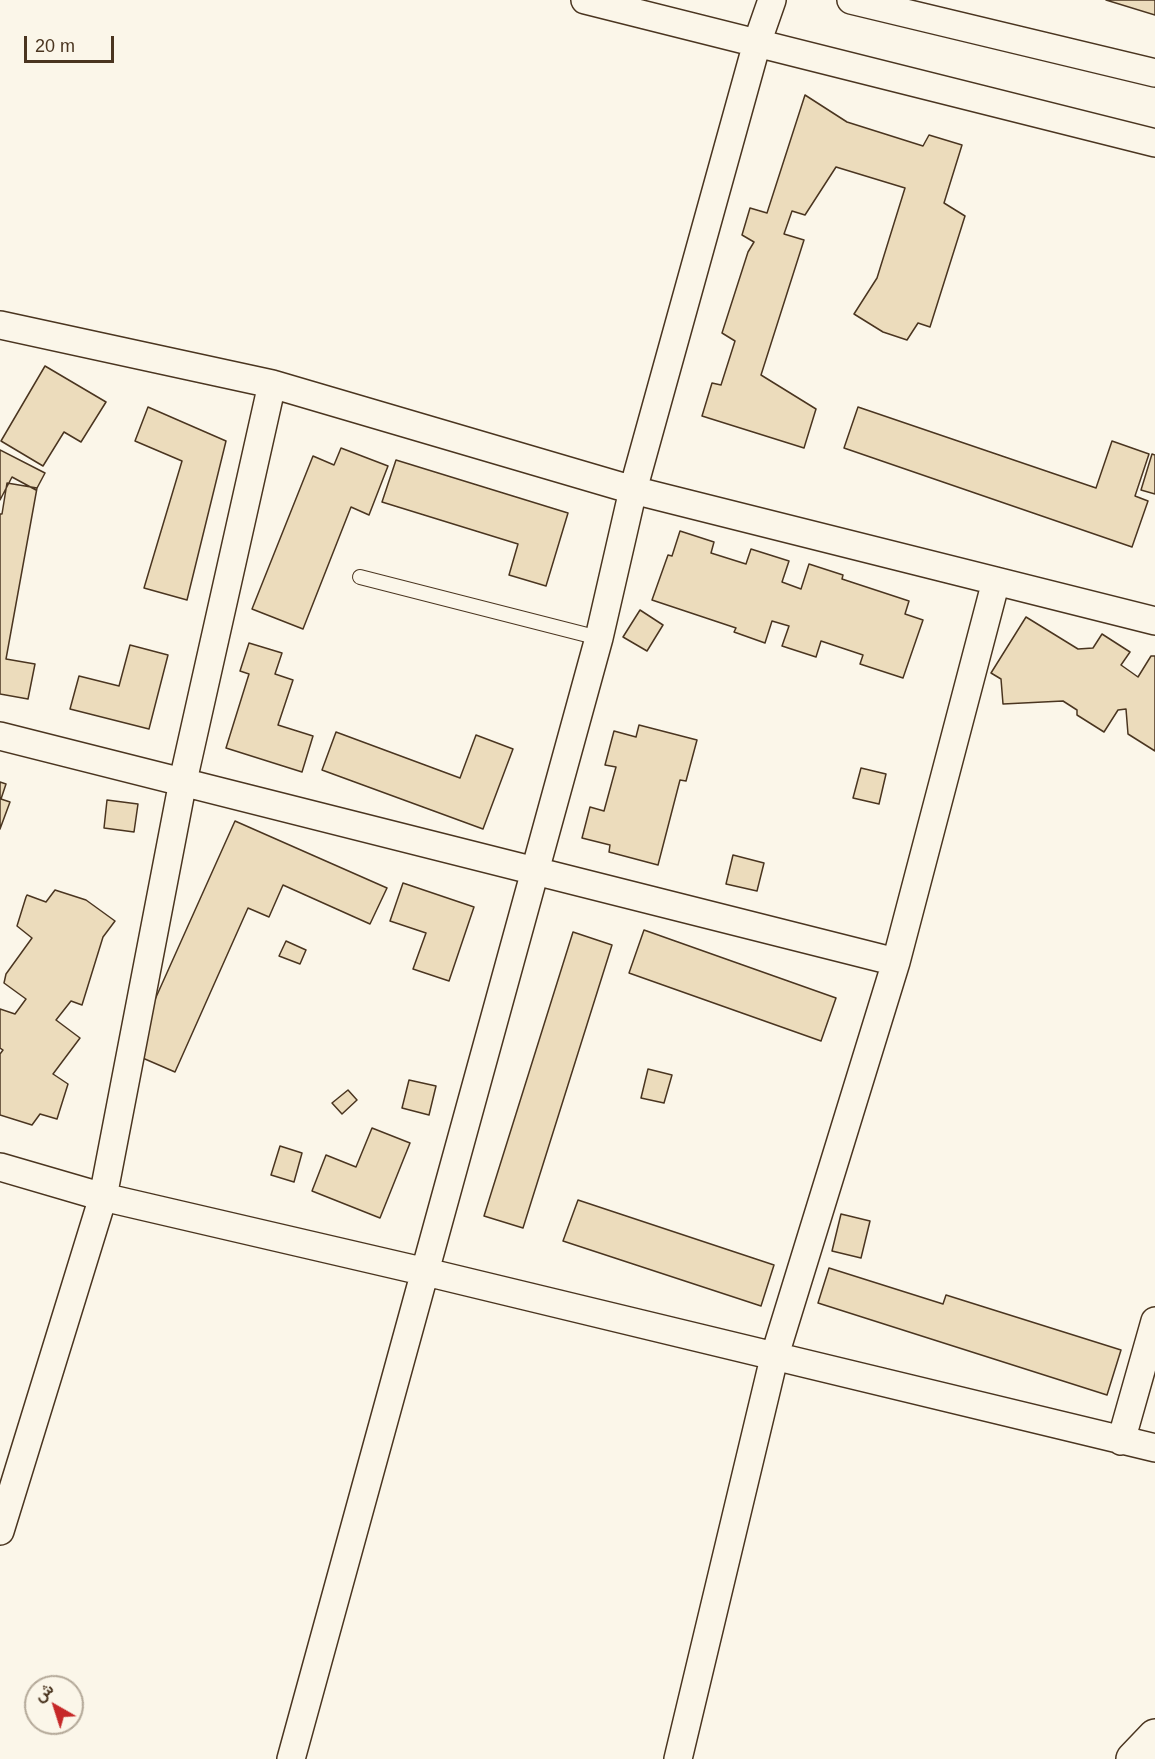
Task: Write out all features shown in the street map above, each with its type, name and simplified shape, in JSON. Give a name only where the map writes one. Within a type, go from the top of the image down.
[{"type":"street","points":[[585,0],[1155,144]]},
{"type":"street","points":[[291,1759],[599,638],[633,489],[757,43],[772,0]]},
{"type":"street","points":[[851,0],[1155,73]]},
{"type":"street","points":[[0,324],[272,384],[633,489],[1155,621]]},
{"type":"street","points":[[0,1531],[103,1197],[183,781],[272,384]]},
{"type":"street","points":[[678,1759],[774,1358],[896,962],[996,581]]},
{"type":"street","points":[[0,736],[896,962]]},
{"type":"street","points":[[0,1167],[103,1197],[426,1272],[774,1358],[1155,1448]]},
{"type":"street","points":[[1121,1441],[1155,1321]]},
{"type":"street","points":[[1133,1759],[1155,1736]]},
{"type":"lane","points":[[360,577],[599,638]]},
{"type":"building","points":[[1106,0],[1155,0],[1155,15]]},
{"type":"building","points":[[805,95],[847,122],[923,146],[929,135],[962,145],[944,203],[965,216],[930,327],[918,323],[907,340],[883,332],[854,314],[877,278],[905,188],[836,167],[805,215],[792,211],[784,234],[804,240],[761,375],[816,409],[804,448],[702,416],[712,383],[721,385],[735,341],[722,333],[748,252],[754,242],[742,235],[750,208],[767,213]]},
{"type":"building","points":[[45,366],[106,402],[81,442],[64,432],[43,466],[1,441]]},
{"type":"building","points":[[148,407],[226,441],[187,600],[144,588],[182,461],[135,441]]},
{"type":"building","points":[[858,407],[1096,488],[1112,441],[1149,454],[1135,496],[1148,501],[1132,547],[844,448]]},
{"type":"building","points":[[341,448],[388,466],[369,515],[351,507],[303,629],[252,609],[313,456],[334,465]]},
{"type":"building","points":[[0,450],[45,473],[36,490],[12,477],[0,500]]},
{"type":"building","points":[[1152,454],[1155,455],[1155,494],[1141,490]]},
{"type":"building","points":[[396,460],[568,513],[546,586],[509,575],[518,544],[382,502]]},
{"type":"building","points":[[7,483],[37,488],[6,659],[35,664],[28,699],[0,694],[0,514],[2,514]]},
{"type":"building","points":[[680,531],[714,542],[711,553],[746,564],[751,549],[789,561],[782,582],[801,589],[809,564],[843,575],[842,579],[909,601],[905,614],[923,620],[903,678],[860,664],[863,655],[821,641],[816,657],[782,646],[789,626],[772,621],[765,643],[734,632],[736,628],[652,600],[668,555],[672,556]]},
{"type":"building","points":[[640,610],[663,625],[647,651],[623,637]]},
{"type":"building","points":[[1026,617],[1078,649],[1093,648],[1102,634],[1130,652],[1121,665],[1138,677],[1151,656],[1155,656],[1155,751],[1128,734],[1126,709],[1118,710],[1104,732],[1077,715],[1077,710],[1063,701],[1003,704],[1001,679],[991,673]]},
{"type":"building","points":[[249,643],[282,653],[275,674],[293,680],[278,725],[313,736],[302,772],[226,748],[249,674],[240,671]]},
{"type":"building","points":[[130,645],[168,655],[149,729],[70,709],[79,676],[119,686]]},
{"type":"building","points":[[639,725],[697,740],[686,781],[680,780],[658,865],[609,852],[610,845],[582,838],[590,807],[604,811],[616,767],[605,765],[614,731],[636,737]]},
{"type":"building","points":[[336,732],[460,778],[476,735],[513,749],[483,829],[322,770]]},
{"type":"building","points":[[861,768],[886,774],[879,804],[853,798]]},
{"type":"building","points":[[0,782],[6,784],[1,799],[10,802],[0,829]]},
{"type":"building","points":[[107,800],[138,804],[134,832],[104,828]]},
{"type":"building","points":[[235,821],[387,888],[370,924],[283,885],[269,917],[248,908],[175,1072],[131,1053]]},
{"type":"building","points":[[733,855],[764,863],[757,891],[726,884]]},
{"type":"building","points":[[403,883],[474,907],[449,981],[413,969],[426,933],[390,921]]},
{"type":"building","points":[[55,890],[86,900],[115,921],[103,937],[82,1005],[71,1001],[56,1020],[80,1038],[53,1074],[68,1084],[57,1119],[40,1114],[32,1125],[0,1115],[0,1054],[3,1050],[0,1048],[0,1009],[15,1014],[26,999],[4,983],[6,974],[32,938],[17,926],[26,897],[27,895],[46,902]]},
{"type":"building","points":[[644,930],[836,998],[821,1041],[629,973]]},
{"type":"building","points":[[573,932],[612,945],[523,1228],[484,1216]]},
{"type":"building","points":[[286,941],[306,950],[300,964],[279,956]]},
{"type":"building","points":[[648,1069],[672,1075],[664,1103],[641,1098]]},
{"type":"building","points":[[409,1080],[436,1086],[429,1115],[402,1108]]},
{"type":"building","points":[[348,1090],[357,1100],[342,1114],[332,1103]]},
{"type":"building","points":[[372,1128],[410,1143],[380,1218],[312,1191],[326,1155],[356,1167]]},
{"type":"building","points":[[280,1146],[302,1153],[294,1182],[271,1175]]},
{"type":"building","points":[[578,1200],[774,1265],[761,1306],[563,1241]]},
{"type":"building","points":[[841,1214],[870,1221],[861,1258],[832,1251]]},
{"type":"building","points":[[829,1268],[943,1304],[946,1295],[1121,1350],[1107,1395],[818,1303]]}]
